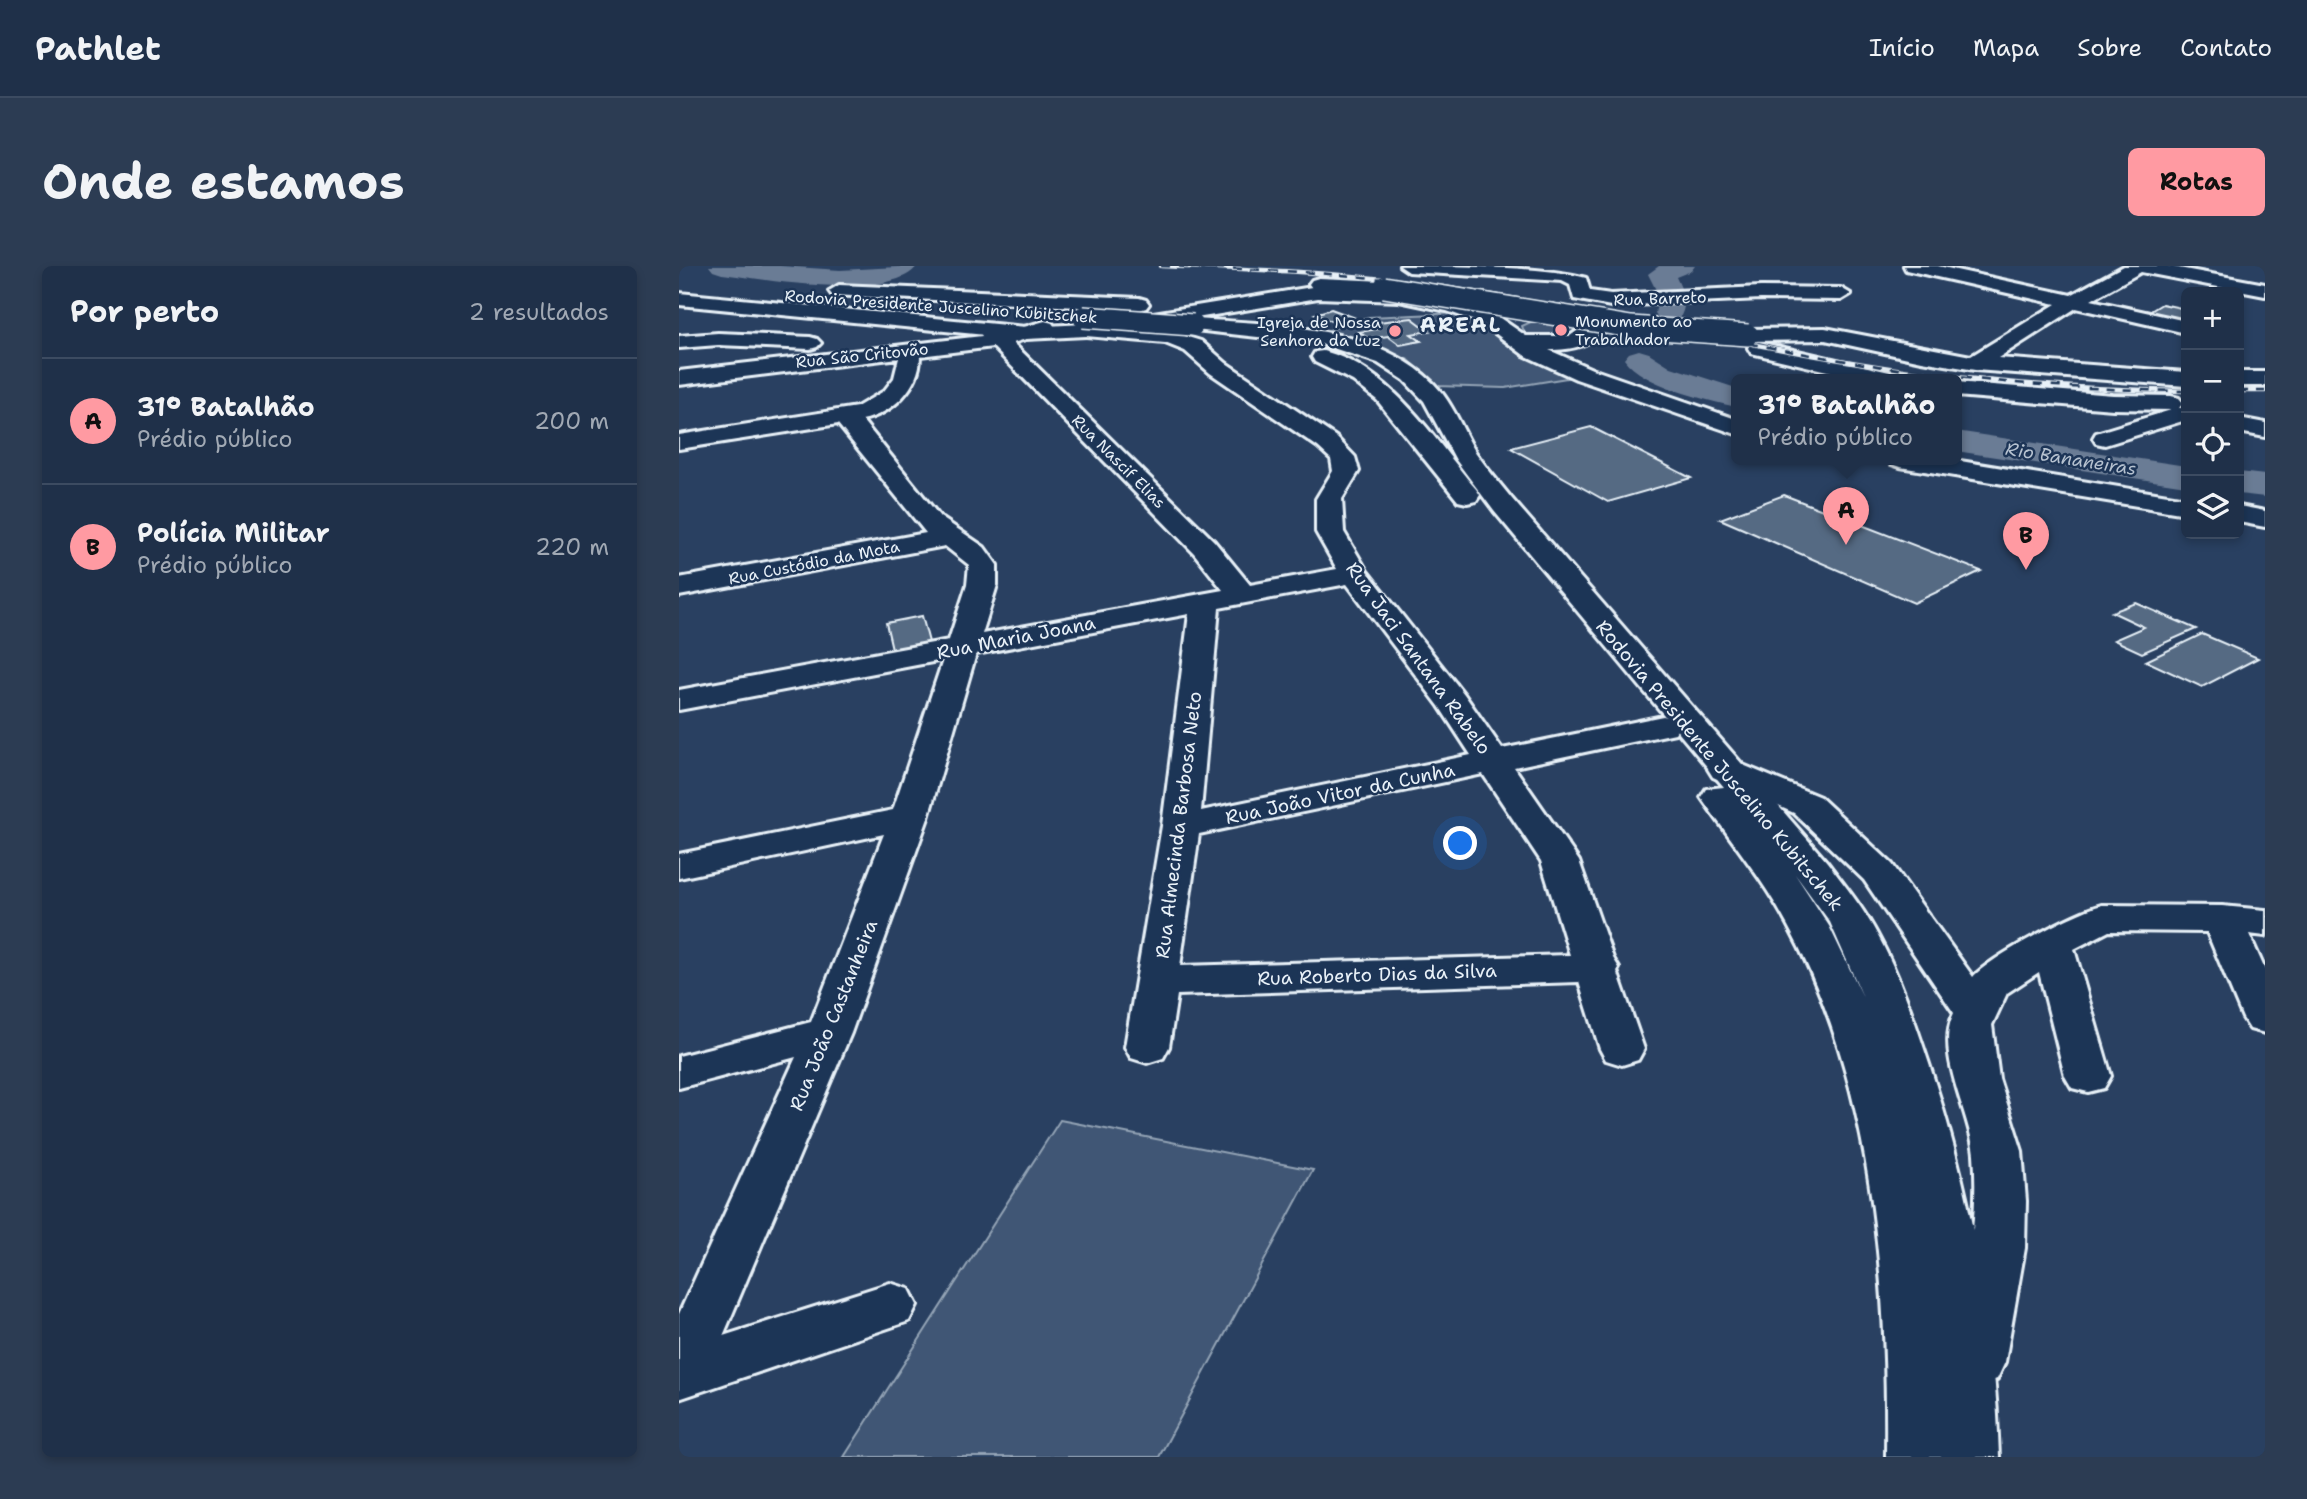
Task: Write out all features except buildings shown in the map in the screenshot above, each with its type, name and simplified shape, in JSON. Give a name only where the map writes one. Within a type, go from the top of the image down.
[{"type":"main road","points":[[1316,287],[1341,266]]},
{"type":"main road","name":"Rua Barreto","points":[[1409,266],[1506,268],[1567,276],[1579,282],[1581,295],[1611,300],[1762,293],[1863,326]]},
{"type":"main road","points":[[1913,266],[2181,326]]},
{"type":"main road","points":[[1975,363],[2073,302],[2138,266],[2265,290]]},
{"type":"main road","points":[[1832,275],[1863,326]]},
{"type":"main road","points":[[814,289],[1104,304],[1173,304],[1354,285],[1384,287],[1549,312],[1631,327],[1685,332],[1748,335],[1863,326],[1975,363],[2181,379]]},
{"type":"main road","name":"Rodovia Presidente Juscelino Kubitschek","points":[[679,286],[1084,323],[1259,329],[1317,337],[1370,353],[1417,380],[1433,398],[1466,456],[1503,505],[1813,870],[1850,923],[1886,999],[1918,1099],[1952,1244],[1971,1395],[1971,1457]]},
{"type":"main road","points":[[1316,287],[1429,300],[1490,320],[1532,350],[1584,374],[1731,425]]},
{"type":"main road","points":[[679,299],[987,333],[1125,319],[1316,287],[1392,291],[1501,309],[1549,312],[1587,327],[1664,330],[1737,343],[1869,374]]},
{"type":"main road","points":[[1036,330],[1125,319],[1173,304]]},
{"type":"main road","points":[[1511,334],[1511,318],[1549,312]]},
{"type":"main road","name":"Rua Jaci Santana Rabelo","points":[[1084,323],[1181,340],[1327,442],[1342,457],[1346,471],[1329,499],[1330,532],[1354,574],[1452,701],[1560,861],[1598,968],[1622,1049]]},
{"type":"main road","name":"Rodovia Presidente Juscelino Kubitschek","points":[[1198,325],[1248,332],[1287,342],[1361,376],[1385,395],[1663,726],[1778,876],[1818,945],[1855,1031],[1889,1160],[1906,1274],[1915,1457]]},
{"type":"main road","points":[[1511,334],[1559,342],[1587,327]]},
{"type":"main road","points":[[1587,327],[1588,350],[1592,358],[1603,366],[1731,412]]},
{"type":"main road","name":"Rua São Critovão","points":[[679,378],[897,351],[987,333],[1036,330]]},
{"type":"main road","name":"Rua Nascif Elias","points":[[987,333],[1204,547],[1243,595]]},
{"type":"main road","points":[[679,342],[756,340],[861,346],[897,351],[910,358],[905,379],[892,396],[864,413],[679,442]]},
{"type":"main road","points":[[2244,379],[2265,379]]},
{"type":"main road","points":[[1962,389],[2181,410]]},
{"type":"main road","points":[[2105,438],[2181,411]]},
{"type":"main road","points":[[844,418],[850,421],[930,523],[950,537]]},
{"type":"main road","points":[[1962,458],[2181,492]]},
{"type":"main road","points":[[1937,465],[2181,505]]},
{"type":"main road","points":[[2244,503],[2265,506]]},
{"type":"main road","points":[[2244,515],[2265,519]]},
{"type":"main road","name":"Rua Custódio da Mota","points":[[679,587],[950,537]]},
{"type":"main road","name":"Rua João Castanheira","points":[[679,1374],[829,1033],[909,818],[982,585],[983,565],[974,553],[950,537]]},
{"type":"main road","name":"Rua Maria Joana","points":[[679,700],[1354,574]]},
{"type":"main road","name":"Rua Almecinda Barbosa Neto","points":[[1147,1047],[1181,826],[1205,602]]},
{"type":"main road","name":"Rua João Vitor da Cunha","points":[[1181,826],[1663,726]]},
{"type":"main road","points":[[1726,769],[1807,805],[1878,872],[1976,1013]]},
{"type":"main road","points":[[679,866],[909,818]]},
{"type":"main road","points":[[1971,1395],[1999,1248],[2001,1201],[1997,1151],[1976,1079],[1970,1025],[1990,984],[2052,944],[2102,918],[2244,921],[2265,1018]]},
{"type":"main road","points":[[2052,944],[2088,1076]]},
{"type":"main road","name":"Rua Roberto Dias da Silva","points":[[1157,981],[1598,968]]},
{"type":"main road","points":[[679,1072],[829,1033]]},
{"type":"main road","points":[[679,1374],[890,1306]]},
{"type":"shaded area","points":[[1460,313],[1489,327],[1543,364],[1573,377],[1505,388],[1436,386],[1409,360],[1365,342],[1323,332],[1368,317]]},
{"type":"shaded area","points":[[1537,319],[1579,319],[1587,338],[1530,337],[1525,334],[1522,326]]},
{"type":"shaded area","points":[[1060,1120],[1313,1170],[1159,1457],[844,1457]]},
{"type":"waterway","points":[[722,266],[840,278],[886,273],[904,266]]},
{"type":"waterway","points":[[1669,313],[1672,296],[1661,274],[1682,266]]},
{"type":"waterway","name":"Rio Bananeiras","points":[[1639,359],[1660,373],[1731,396]]},
{"type":"waterway","name":"Rio Bananeiras","points":[[1962,442],[2181,475]]},
{"type":"waterway","name":"Rio Bananeiras","points":[[2244,484],[2265,486]]},
{"type":"railway","points":[[1161,266],[1295,272],[1396,281],[1492,295],[1807,354],[1933,374]]},
{"type":"railway","points":[[1962,377],[2059,386],[2181,391]]},
{"type":"railway","points":[[2244,391],[2265,391]]},
{"type":"place","name":"Monumento ao Trabalhador","points":[[1561,330]]},
{"type":"place","name":"Igreja de Nossa Senhora da Luz","points":[[1395,331]]},
{"type":"place","name":"31° Batalhão","points":[[1846,545]]},
{"type":"place","name":"Polícia Militar","points":[[2026,570]]},
{"type":"district","name":"AREAL","points":[[1461,325]]}]
